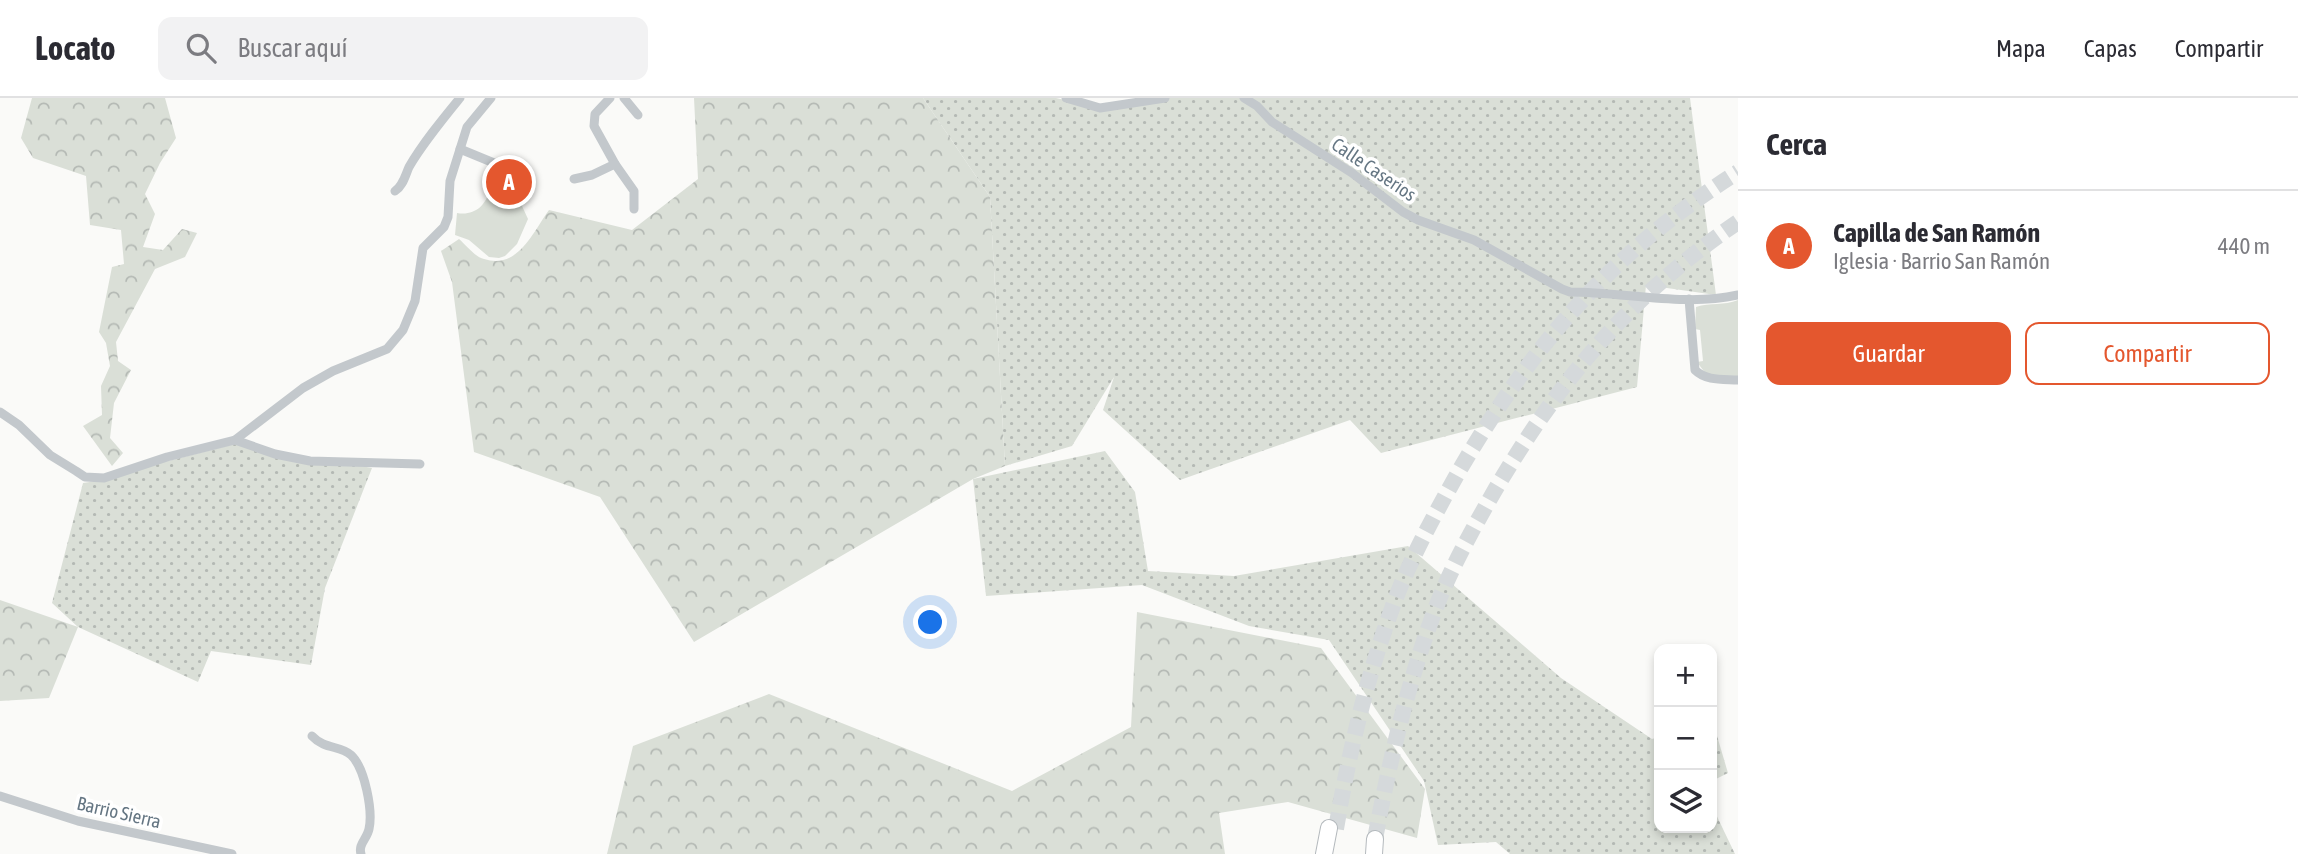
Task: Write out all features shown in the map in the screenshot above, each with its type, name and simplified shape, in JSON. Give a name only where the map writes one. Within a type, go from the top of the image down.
[{"type":"highway","points":[[1324,854],[1333,828],[1333,854]]},
{"type":"street","points":[[395,191],[400,188],[411,164],[460,98]]},
{"type":"street","points":[[0,412],[19,425],[50,454],[85,477],[94,479],[235,440],[303,388],[332,371],[387,349],[402,330],[415,301],[423,248],[444,227],[448,217],[450,181],[471,121],[491,98]]},
{"type":"street","points":[[610,98],[595,114],[594,126],[634,191],[635,209]]},
{"type":"street","points":[[624,98],[638,116]]},
{"type":"street","points":[[1066,98],[1100,108],[1165,98]]},
{"type":"street","name":"Calle Caserios","points":[[1244,98],[1258,102],[1272,122],[1352,173],[1403,212],[1474,240],[1570,292],[1716,300],[1738,295]]},
{"type":"street","points":[[460,149],[494,163]]},
{"type":"street","points":[[574,179],[592,175],[615,164]]},
{"type":"street","points":[[1689,299],[1695,370],[1700,375],[1713,379],[1738,380]]},
{"type":"street","points":[[235,440],[275,454],[310,461],[420,464]]},
{"type":"street","points":[[312,736],[324,746],[351,755],[358,766],[367,790],[369,809],[369,829],[360,846],[361,854]]},
{"type":"street","name":"Barrio Sierra","points":[[0,796],[78,821],[232,854]]},
{"type":"green space","points":[[32,98],[165,98],[176,138],[145,194],[155,214],[143,247],[163,250],[182,229],[197,233],[185,257],[155,269],[116,342],[118,361],[131,370],[114,403],[110,438],[123,453],[112,466],[83,426],[102,415],[101,386],[110,366],[106,343],[99,332],[112,267],[124,264],[121,230],[90,225],[86,176],[33,158],[21,138]]},
{"type":"green space","points":[[694,98],[923,98],[990,197],[1005,466],[973,479],[694,642],[600,497],[474,452],[452,282],[441,251],[459,239],[481,258],[496,261],[506,259],[523,247],[549,210],[632,230],[698,179]]},
{"type":"green space","points":[[923,98],[1056,98],[1100,108],[1147,98],[1690,98],[1716,295],[1646,285],[1637,387],[1381,453],[1350,420],[1180,480],[1103,410],[1114,377],[1072,446],[1005,466],[990,197]]},
{"type":"green space","points":[[490,189],[517,195],[528,219],[517,244],[505,256],[499,258],[489,257],[469,240],[455,235],[457,213],[474,211],[486,200]]},
{"type":"green space","points":[[1738,300],[1738,378],[1706,374],[1697,362],[1703,361],[1700,330],[1695,329],[1696,307]]},
{"type":"green space","points":[[234,444],[372,468],[325,588],[311,665],[211,651],[198,682],[78,627],[52,603],[83,483],[115,478],[141,468]]},
{"type":"green space","points":[[1105,451],[1135,492],[1148,571],[1234,576],[1408,546],[1561,678],[1654,738],[1654,833],[1717,833],[1717,816],[1735,854],[1510,854],[1496,842],[1438,845],[1424,781],[1329,640],[1249,626],[1142,585],[986,596],[973,479]]},
{"type":"green space","points":[[0,600],[78,627],[49,698],[0,701]]},
{"type":"green space","points":[[1137,612],[1321,648],[1425,789],[1417,838],[1288,802],[1219,813],[1225,854],[607,854],[633,746],[769,694],[1012,791],[1131,727]]},
{"type":"green space","points":[[1717,736],[1728,773],[1717,778]]},
{"type":"tunnel","points":[[1336,829],[1360,714],[1394,603],[1432,520],[1487,425],[1547,342],[1614,268],[1693,202],[1738,172]]},
{"type":"tunnel","points":[[1375,839],[1399,727],[1438,601],[1495,490],[1545,412],[1601,342],[1664,279],[1738,222]]},
{"type":"place","name":"Capilla de San Ramón","points":[[509,182]]}]
